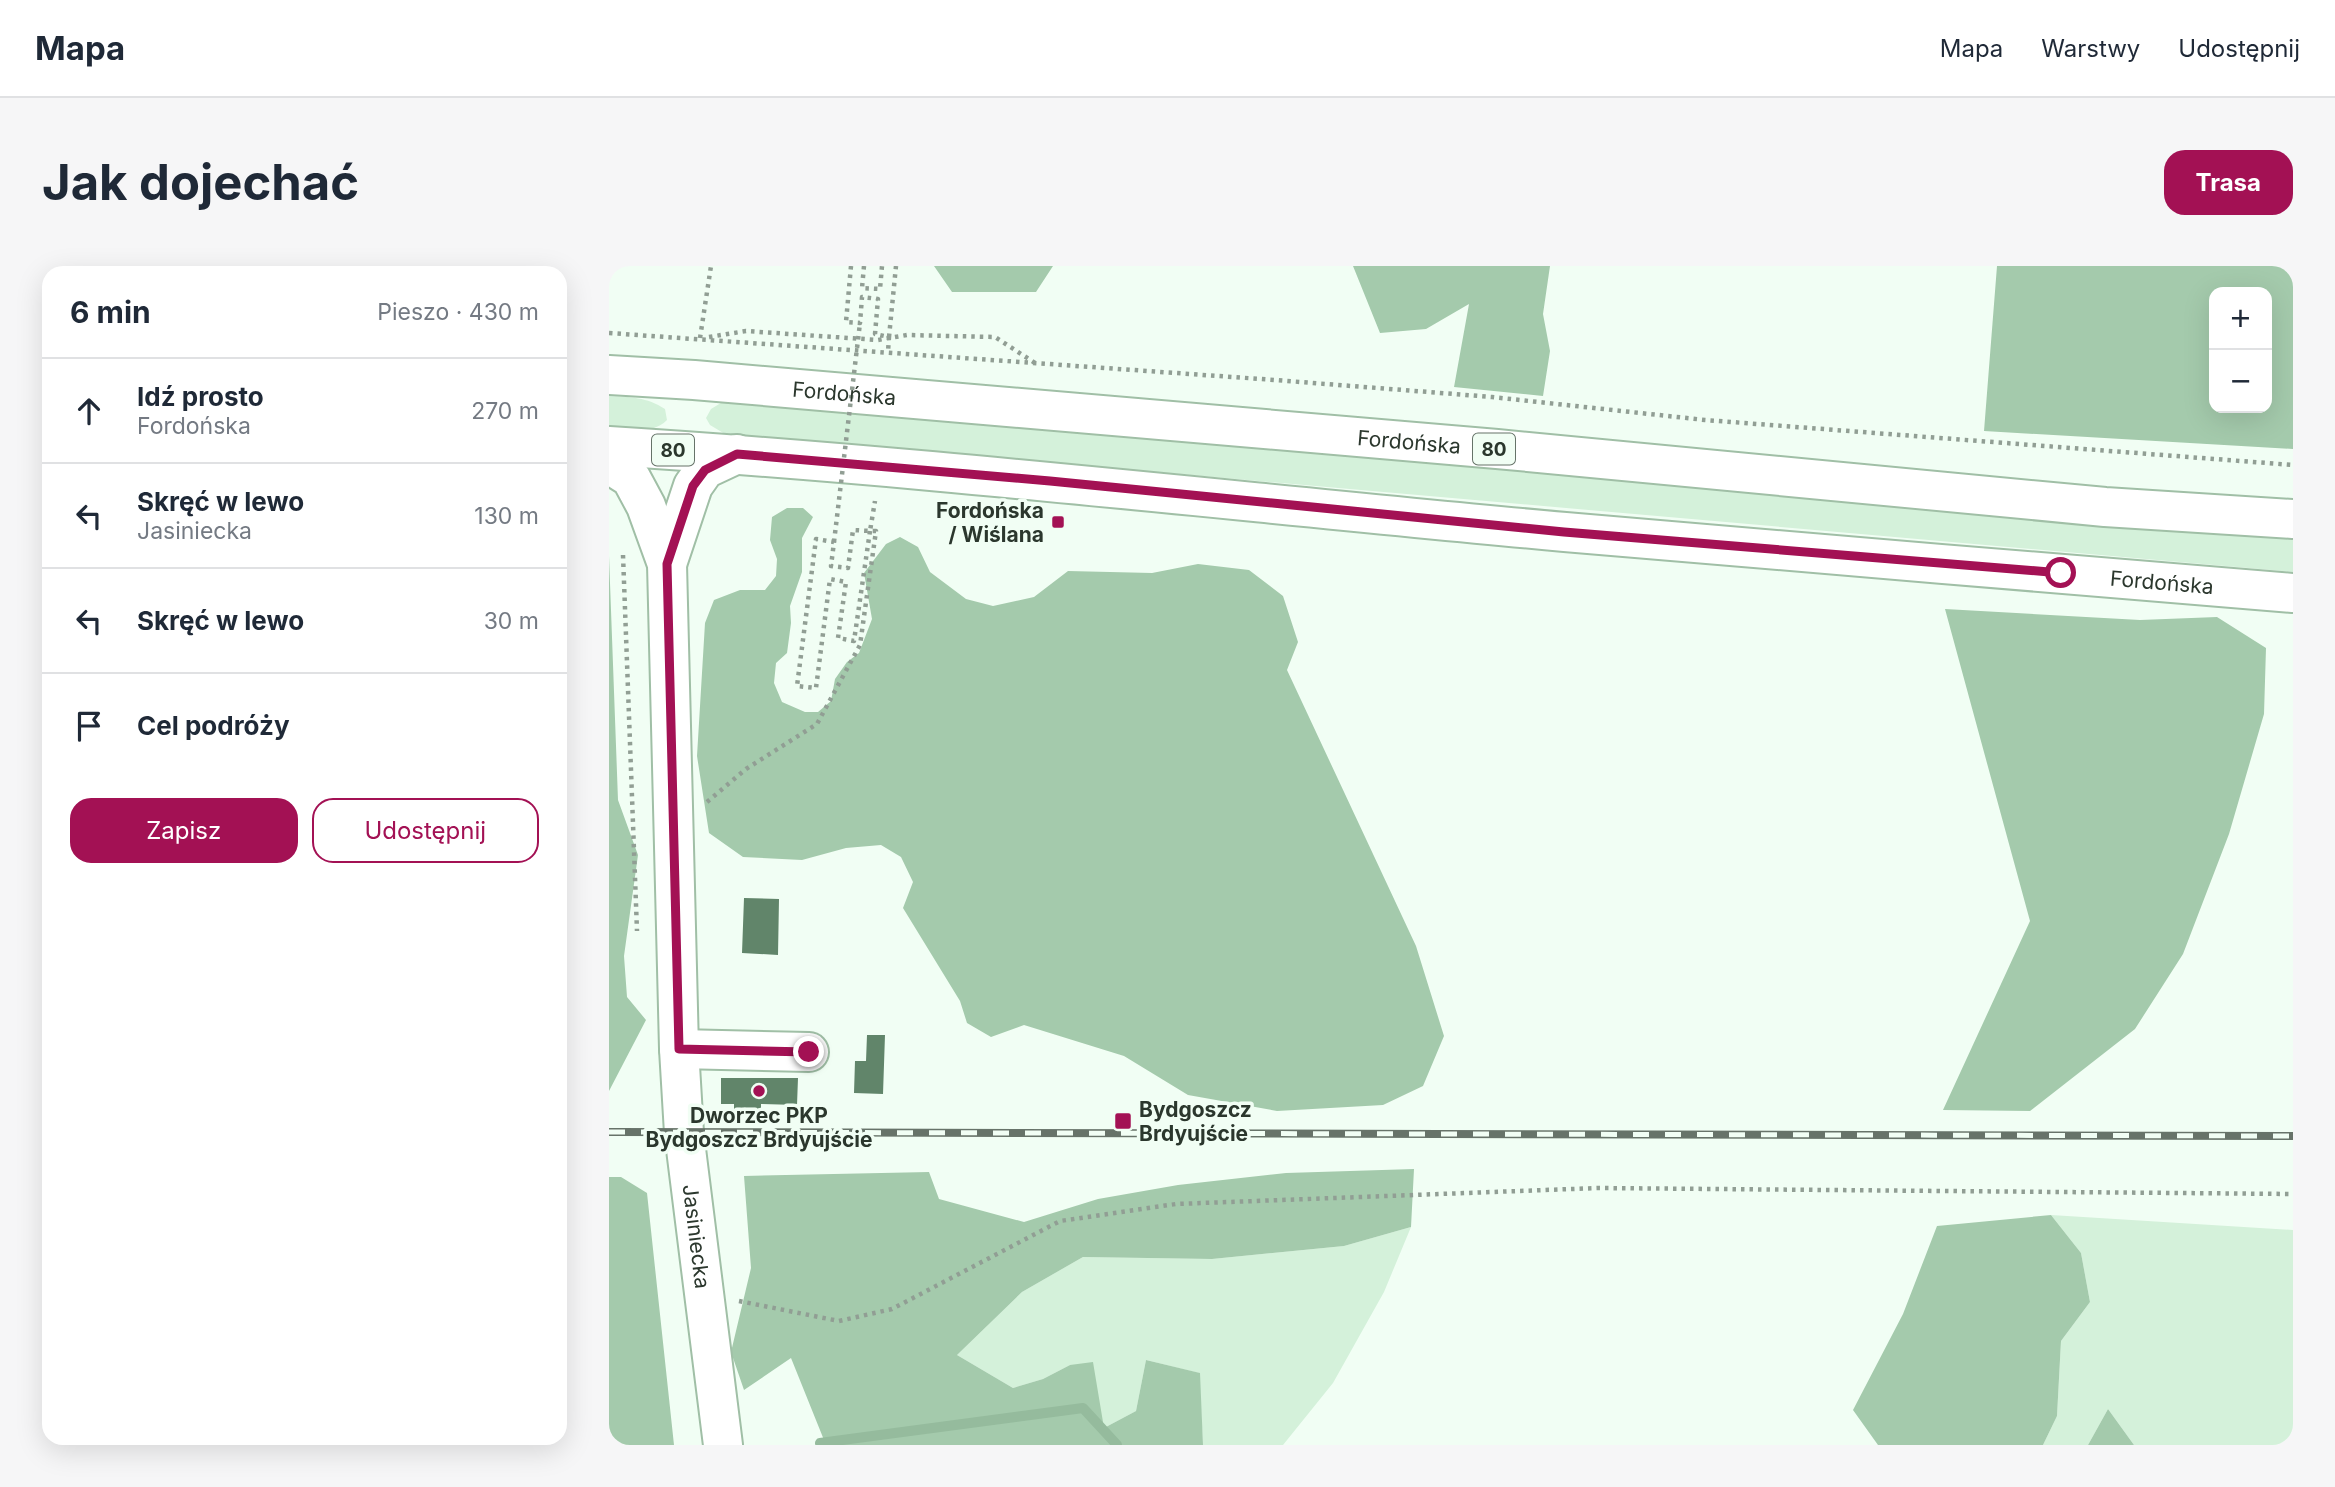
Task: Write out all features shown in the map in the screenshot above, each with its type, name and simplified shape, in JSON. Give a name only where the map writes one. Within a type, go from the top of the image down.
[{"type":"main road","name":"Fordońska","points":[[609,375],[1497,449],[2105,507],[2293,519]]},
{"type":"main road","name":"Fordońska","points":[[609,446],[737,454],[1050,481],[1564,532],[2293,593]]},
{"type":"main road","name":"Jasiniecka","points":[[667,564],[693,486],[705,470],[737,454]]},
{"type":"main road","name":"Jasiniecka","points":[[609,464],[631,478],[646,506],[667,564],[679,1049],[685,1157],[723,1445]]},
{"type":"main road","points":[[679,1049],[809,1052]]},
{"type":"path","points":[[694,380],[711,266]]},
{"type":"path","points":[[851,266],[846,322],[860,323]]},
{"type":"path","points":[[864,266],[862,288],[880,289],[882,266]]},
{"type":"path","points":[[888,352],[896,266]]},
{"type":"path","points":[[706,803],[746,769],[817,724],[860,645],[876,531],[853,530],[848,568],[831,566],[862,297],[878,299],[875,334],[889,337]]},
{"type":"path","points":[[700,338],[746,331],[878,340],[907,335],[995,337],[1035,363]]},
{"type":"path","points":[[609,333],[1302,382],[1492,397],[1705,419],[2293,465]]},
{"type":"path","points":[[834,541],[816,539],[797,685],[816,688],[830,579],[846,582],[838,638],[854,641],[876,494]]},
{"type":"path","points":[[704,1300],[733,1300],[839,1321],[892,1309],[1060,1221],[1176,1204],[1598,1188],[2293,1194]]},
{"type":"green space","points":[[934,266],[1053,266],[1036,292],[952,292]]},
{"type":"green space","points":[[1353,266],[1550,266],[1543,314],[1550,351],[1543,396],[1454,387],[1469,304],[1426,329],[1380,333]]},
{"type":"green space","points":[[1997,266],[2293,266],[2293,449],[1984,431]]},
{"type":"green space","points":[[609,396],[652,402],[665,409],[667,420],[647,430],[609,429]]},
{"type":"green space","points":[[729,398],[2293,536],[2293,572],[725,434],[710,425],[706,418],[711,409]]},
{"type":"green space","points":[[787,508],[803,508],[813,517],[802,538],[802,572],[790,606],[787,653],[776,663],[774,683],[782,702],[805,712],[818,712],[831,701],[835,679],[847,662],[859,653],[872,619],[864,573],[886,544],[900,537],[918,547],[930,572],[966,599],[993,606],[1034,597],[1068,571],[1152,573],[1198,564],[1249,570],[1283,596],[1298,642],[1287,670],[1416,946],[1444,1036],[1423,1086],[1383,1105],[1277,1111],[1188,1095],[1124,1056],[1024,1025],[991,1037],[967,1023],[960,1001],[903,908],[913,882],[901,857],[881,845],[846,848],[802,860],[743,857],[709,833],[697,756],[705,623],[714,600],[740,590],[765,590],[776,576],[777,559],[770,540],[772,517]]},
{"type":"green space","points":[[609,556],[618,800],[638,855],[624,956],[627,997],[646,1020],[609,1091]]},
{"type":"green space","points":[[1945,609],[2140,620],[2217,617],[2266,648],[2264,714],[2229,834],[2183,954],[2135,1029],[2030,1111],[1943,1110],[2030,921]]},
{"type":"green space","points":[[1414,1169],[1411,1227],[1344,1246],[1212,1259],[1083,1257],[1022,1292],[957,1355],[1013,1388],[1043,1379],[1070,1365],[1093,1362],[1104,1428],[1136,1411],[1146,1360],[1200,1373],[1203,1445],[826,1445],[791,1358],[744,1390],[731,1352],[751,1268],[744,1176],[929,1172],[939,1199],[1024,1222],[1098,1199],[1178,1185],[1286,1173]]},
{"type":"green space","points":[[609,1177],[621,1177],[647,1193],[674,1445],[609,1445]]},
{"type":"green space","points":[[2051,1215],[2293,1230],[2293,1445],[2134,1445],[2108,1409],[2088,1445],[2043,1445],[2057,1416],[2061,1341],[2090,1302],[2081,1253]]},
{"type":"green space","points":[[2051,1215],[2081,1253],[2090,1302],[2061,1341],[2057,1416],[2043,1445],[1878,1445],[1853,1410],[1903,1314],[1937,1226]]},
{"type":"green space","points":[[1411,1227],[1384,1292],[1333,1383],[1283,1445],[1203,1445],[1199,1373],[1146,1360],[1136,1411],[1104,1428],[1070,1365],[1043,1379],[1013,1388],[957,1355],[1022,1292],[1083,1257],[1212,1259],[1344,1246]]},
{"type":"green space","points":[[2108,1409],[2134,1445],[2088,1445]]},
{"type":"building","points":[[744,898],[779,899],[778,955],[742,953]]},
{"type":"building","points":[[867,1035],[885,1035],[883,1094],[854,1093],[855,1061],[866,1061]]},
{"type":"building","name":"Dworzec PKP Bydgoszcz Brdyujście","points":[[721,1078],[798,1078],[797,1105],[761,1104],[761,1114],[734,1114],[734,1104],[721,1104]]},
{"type":"waterway","points":[[820,1443],[1083,1408],[1117,1445]]},
{"type":"railway","points":[[609,1132],[2293,1136]]},
{"type":"place","name":"Fordońska / Wiślana","points":[[1058,522]]},
{"type":"place","name":"Dworzec PKP Bydgoszcz Brdyujście","points":[[759,1091]]},
{"type":"place","name":"Bydgoszcz Brdyujście","points":[[1123,1121]]},
{"type":"route","points":[[809,1052],[679,1049],[667,564],[693,486],[705,470],[737,454],[1050,481],[1564,532],[2061,573]]}]
